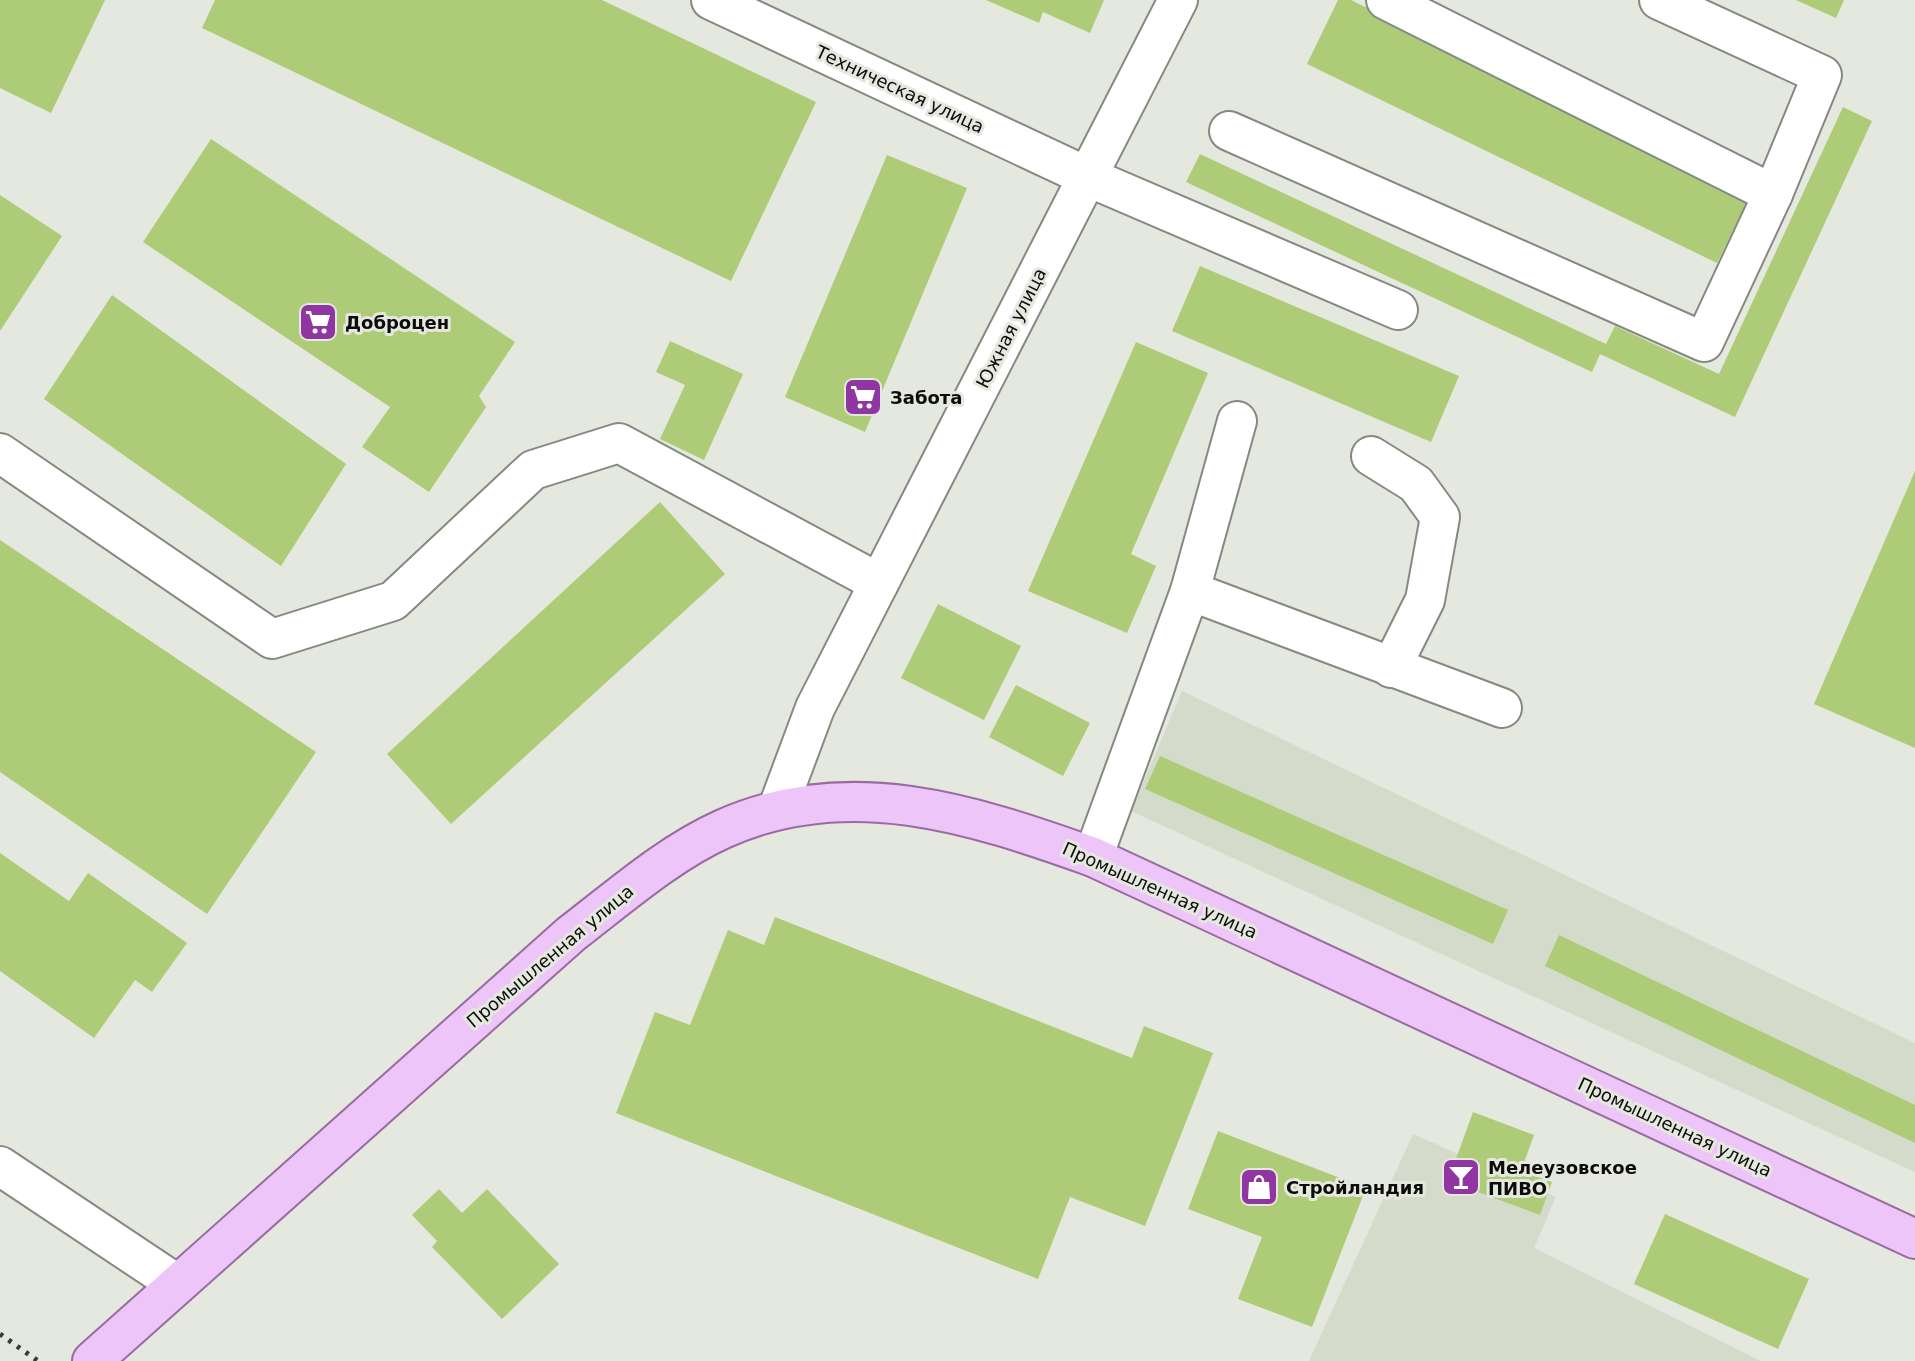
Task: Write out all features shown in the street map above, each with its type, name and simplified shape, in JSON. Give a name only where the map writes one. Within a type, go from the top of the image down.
[{"type":"main road","name":"Промышленная улица","points":[[92,1361],[581,926],[643,878],[722,829],[777,810],[830,800],[895,802],[948,811],[1015,829],[1093,857],[1915,1239]]},
{"type":"street","name":"Техническая улица","points":[[711,0],[1088,177],[1398,310]]},
{"type":"street","name":"Южная улица","points":[[777,810],[815,708],[1178,0]]},
{"type":"street","points":[[1386,0],[1773,194]]},
{"type":"street","points":[[1229,131],[1704,342],[1773,194],[1822,75],[1659,0]]},
{"type":"street","points":[[1093,857],[1190,591],[1237,421]]},
{"type":"street","points":[[0,453],[272,639],[393,601],[533,470],[619,443],[879,583]]},
{"type":"street","points":[[1371,456],[1416,484],[1440,517],[1425,600],[1391,667]]},
{"type":"street","points":[[1190,591],[1502,708]]},
{"type":"street","points":[[0,1166],[177,1284]]},
{"type":"shaded area","points":[[1182,691],[1915,1043],[1915,1172],[1131,811]]},
{"type":"shaded area","points":[[1413,1134],[1556,1197],[1534,1248],[1761,1361],[1309,1361]]},
{"type":"building","points":[[0,0],[105,0],[51,113],[0,88]]},
{"type":"building","points":[[215,0],[602,0],[816,102],[731,281],[202,28]]},
{"type":"building","points":[[986,0],[1104,0],[1090,33],[1043,12],[1039,23]]},
{"type":"building","points":[[1338,0],[1351,0],[1751,194],[1717,263],[1307,64]]},
{"type":"building","points":[[1796,0],[1844,0],[1836,18]]},
{"type":"building","points":[[1843,107],[1872,121],[1735,417],[1600,354],[1592,372],[1186,182],[1200,154],[1606,344],[1615,326],[1719,374]]},
{"type":"building","points":[[211,139],[515,342],[479,396],[486,407],[429,492],[362,447],[390,407],[143,242]]},
{"type":"building","points":[[887,155],[967,188],[865,432],[785,397]]},
{"type":"building","points":[[0,195],[62,236],[0,331]]},
{"type":"building","points":[[1200,266],[1459,376],[1431,442],[1172,331]]},
{"type":"building","points":[[112,295],[346,464],[281,566],[44,399]]},
{"type":"building","points":[[670,341],[743,374],[704,460],[660,439],[685,385],[656,372]]},
{"type":"building","points":[[1136,342],[1208,373],[1131,554],[1156,566],[1127,633],[1028,591]]},
{"type":"building","points":[[1915,471],[1915,748],[1814,704]]},
{"type":"building","points":[[660,502],[725,574],[451,824],[387,754]]},
{"type":"building","points":[[0,540],[316,752],[207,914],[0,772]]},
{"type":"building","points":[[938,604],[1021,646],[984,720],[901,678]]},
{"type":"building","points":[[1016,685],[1090,723],[1063,776],[989,737]]},
{"type":"building","points":[[1160,756],[1508,910],[1493,944],[1145,789]]},
{"type":"building","points":[[0,853],[69,901],[88,873],[187,943],[152,992],[135,980],[94,1038],[0,971]]},
{"type":"building","points":[[775,917],[1132,1058],[1144,1026],[1213,1053],[1145,1226],[1070,1197],[1038,1279],[616,1113],[655,1012],[690,1025],[728,930],[764,945]]},
{"type":"building","points":[[1559,935],[1915,1105],[1915,1143],[1545,966]]},
{"type":"building","points":[[1473,1112],[1534,1135],[1521,1171],[1552,1182],[1540,1215],[1448,1181]]},
{"type":"building","points":[[1218,1131],[1366,1188],[1312,1327],[1238,1299],[1262,1237],[1188,1209]]},
{"type":"building","points":[[439,1189],[462,1213],[487,1189],[559,1264],[502,1319],[432,1247],[437,1241],[412,1215]]},
{"type":"building","points":[[1665,1214],[1809,1279],[1778,1349],[1634,1284]]},
{"type":"railway","points":[[0,1334],[38,1361]]},
{"type":"place","name":"Доброцен","points":[[318,322]]},
{"type":"place","name":"Забота","points":[[863,397]]},
{"type":"place","name":"Мелеузовское ПИВО","points":[[1461,1177]]},
{"type":"place","name":"Стройландия","points":[[1259,1187]]}]
